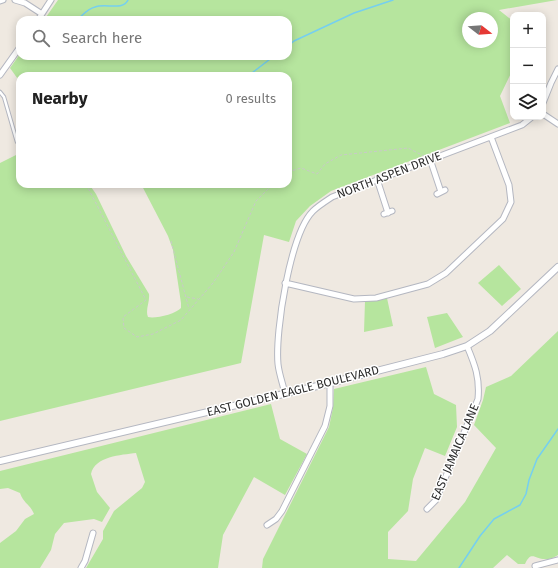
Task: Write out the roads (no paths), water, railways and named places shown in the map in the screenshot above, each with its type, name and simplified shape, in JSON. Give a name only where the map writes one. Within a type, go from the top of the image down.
[{"type":"street","points":[[15,0],[25,3],[42,14],[51,0]]},
{"type":"street","points":[[0,75],[16,53]]},
{"type":"street","points":[[546,94],[550,83],[558,69]]},
{"type":"street","points":[[546,116],[558,124]]},
{"type":"street","name":"NORTH ASPEN DRIVE","points":[[285,394],[278,364],[278,348],[285,283],[301,231],[312,212],[332,197],[522,125],[528,120]]},
{"type":"street","points":[[285,283],[354,299],[376,298],[428,284],[446,273],[503,219],[511,202],[509,184],[491,137]]},
{"type":"street","points":[[430,159],[441,192]]},
{"type":"street","points":[[377,179],[388,213]]},
{"type":"street","name":"EAST GOLDEN EAGLE BOULEVARD","points":[[0,461],[330,383],[443,354],[467,346],[490,331],[558,267]]},
{"type":"street","name":"EAST JAMAICA LANE","points":[[427,509],[436,500],[478,399],[478,376],[476,367],[467,346]]},
{"type":"street","points":[[267,526],[276,519],[282,511],[325,426],[330,406],[330,383]]},
{"type":"street","points":[[81,568],[85,561],[93,533]]},
{"type":"street","points":[[535,566],[558,560]]},
{"type":"lane","points":[[0,92],[4,97],[16,139]]},
{"type":"waterway","points":[[81,16],[92,8],[99,6],[118,6],[126,3],[128,0]]},
{"type":"waterway","points":[[292,43],[354,13],[393,0]]},
{"type":"waterway","points":[[253,72],[269,60]]},
{"type":"waterway","points":[[459,568],[480,536],[494,519],[520,505],[526,494],[529,480],[537,459],[558,429]]}]
